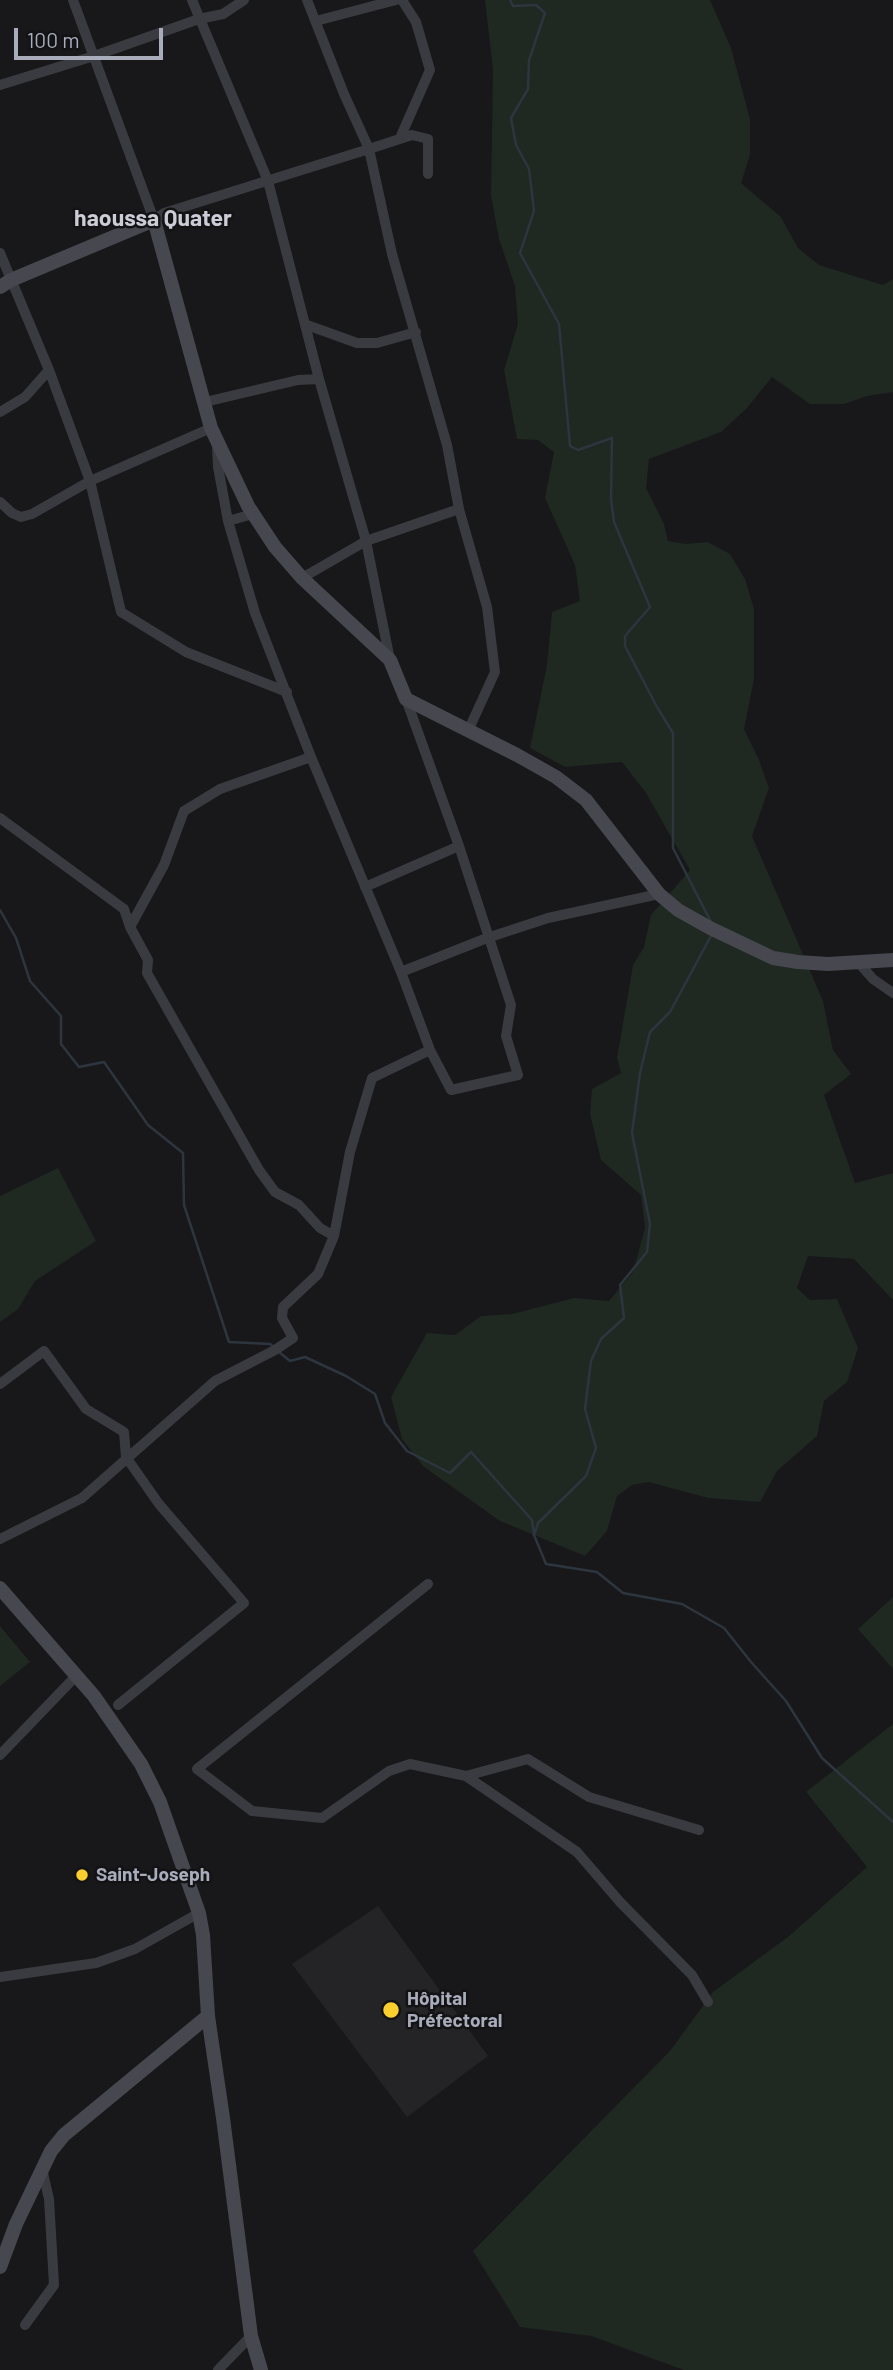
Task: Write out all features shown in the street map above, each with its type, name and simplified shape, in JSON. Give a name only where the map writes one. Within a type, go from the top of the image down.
[{"type":"street","points":[[73,0],[154,220],[214,435],[228,522],[255,612],[430,1050],[451,1090],[518,1075],[506,1036],[511,1005],[407,699],[390,660],[366,541],[318,379],[307,325],[268,181],[192,0]]},
{"type":"street","points":[[0,85],[223,13],[244,0]]},
{"type":"street","points":[[307,0],[369,149],[392,254],[447,445],[459,509],[487,607],[495,672],[468,731]]},
{"type":"street","points":[[316,21],[396,0]]},
{"type":"street","points":[[400,138],[430,70],[416,22],[402,0]]},
{"type":"street","points":[[6,283],[154,220],[164,213],[400,138],[412,135],[428,139],[428,174]]},
{"type":"street","points":[[0,253],[6,283],[49,370],[90,481],[121,612],[186,652],[287,692]]},
{"type":"street","points":[[307,325],[358,343],[377,343],[416,332]]},
{"type":"street","points":[[0,412],[24,397],[49,370]]},
{"type":"street","points":[[205,402],[298,380],[318,379]]},
{"type":"street","points":[[0,502],[21,517],[32,514],[90,481],[214,435]]},
{"type":"street","points":[[214,435],[253,514],[275,547],[302,578],[390,660]]},
{"type":"street","points":[[302,578],[366,541],[459,509]]},
{"type":"street","points":[[228,522],[253,514]]},
{"type":"street","points":[[407,699],[556,777],[586,800],[659,894],[678,911],[773,958],[797,962],[893,960]]},
{"type":"street","points":[[130,927],[164,865],[184,811],[220,789],[311,757]]},
{"type":"street","points":[[0,818],[124,909],[130,927],[148,960],[146,973],[259,1170],[275,1192],[299,1205],[320,1227],[334,1236]]},
{"type":"street","points":[[365,887],[458,846]]},
{"type":"street","points":[[401,972],[487,938],[548,918],[659,894]]},
{"type":"street","points":[[858,962],[873,979],[893,993]]},
{"type":"street","points":[[0,1539],[82,1498],[215,1381],[293,1338],[282,1318],[283,1307],[318,1274],[334,1236],[349,1152],[372,1078],[430,1050]]},
{"type":"street","points":[[0,1384],[44,1351],[86,1409],[124,1432],[126,1457],[159,1504],[244,1603],[118,1705]]},
{"type":"street","points":[[428,1584],[197,1769],[252,1811],[322,1818],[389,1771],[410,1765],[466,1776],[577,1852],[620,1902],[692,1975],[708,2002]]},
{"type":"street","points":[[0,1588],[121,1732],[141,1764],[160,1802],[199,1913],[208,2016],[251,2336],[261,2370]]},
{"type":"street","points":[[0,1755],[76,1676]]},
{"type":"street","points":[[466,1776],[528,1759],[589,1797],[699,1830]]},
{"type":"street","points":[[1,1978],[96,1963],[135,1949],[199,1913]]},
{"type":"street","points":[[0,2267],[16,2224],[43,2173],[51,2151],[64,2135],[208,2016]]},
{"type":"street","points":[[25,2325],[54,2285],[49,2199],[43,2173]]},
{"type":"street","points":[[218,2370],[251,2336]]},
{"type":"shaded area","points":[[485,0],[710,0],[731,48],[750,119],[750,155],[741,183],[781,217],[798,248],[819,265],[883,285],[893,279],[893,392],[867,396],[844,404],[810,404],[772,377],[747,408],[721,432],[649,459],[646,488],[664,524],[668,541],[686,544],[708,542],[730,554],[745,579],[754,609],[754,679],[744,729],[769,788],[752,836],[823,1001],[833,1050],[851,1074],[824,1095],[855,1183],[893,1173],[893,1300],[854,1259],[808,1256],[797,1288],[810,1300],[837,1299],[858,1348],[847,1382],[824,1401],[817,1436],[777,1471],[760,1502],[708,1498],[649,1482],[632,1485],[617,1496],[607,1531],[585,1556],[500,1521],[423,1466],[402,1439],[391,1397],[427,1333],[455,1335],[481,1316],[512,1314],[574,1298],[609,1301],[633,1272],[645,1228],[641,1195],[601,1160],[590,1114],[592,1089],[621,1073],[617,1058],[633,965],[644,947],[651,915],[690,870],[646,793],[622,762],[565,767],[530,748],[547,665],[552,612],[580,601],[575,565],[545,498],[554,452],[538,440],[517,439],[504,370],[518,324],[515,286],[499,239],[491,195],[493,69]]},
{"type":"shaded area","points":[[58,1168],[96,1241],[35,1281],[18,1309],[0,1322],[0,1196]]},
{"type":"shaded area","points":[[893,1597],[893,1669],[858,1629]]},
{"type":"shaded area","points":[[0,1626],[30,1662],[0,1686]]},
{"type":"shaded area","points":[[893,1724],[893,2370],[684,2370],[591,2336],[520,2327],[473,2251],[670,2051],[713,1992],[788,1937],[867,1867],[806,1792]]},
{"type":"shaded area","name":"Hôpital Préfectoral","points":[[378,1906],[488,2056],[407,2117],[292,1964]]},
{"type":"waterway","points":[[510,0],[513,6],[536,5],[545,13],[529,60],[528,89],[511,118],[516,145],[529,169],[534,211],[520,253],[559,324],[570,446],[578,450],[612,438],[611,499],[614,522],[650,607],[625,636],[625,646],[673,733],[673,848],[711,922]]},
{"type":"waterway","points":[[0,910],[16,938],[30,981],[61,1016],[61,1044],[79,1067],[104,1062],[148,1125],[183,1153],[184,1205],[229,1342],[270,1344],[274,1347]]},
{"type":"waterway","points":[[534,1535],[538,1523],[586,1476],[596,1448],[585,1409],[591,1361],[601,1339],[624,1318],[620,1285],[647,1252],[650,1224],[632,1133],[640,1073],[650,1032],[670,1012],[712,934]]},
{"type":"waterway","points":[[279,1352],[290,1361],[305,1357],[346,1376],[375,1394],[385,1423],[407,1451],[450,1473],[471,1452],[532,1520],[534,1535],[546,1564],[597,1572],[623,1593],[682,1604],[724,1628],[786,1701],[822,1758],[893,1822]]},
{"type":"place","name":"Saint-Joseph","points":[[82,1875]]},
{"type":"place","name":"Hôpital Préfectoral","points":[[391,2010]]},
{"type":"district","name":"haoussa Quater","points":[[153,218]]}]
